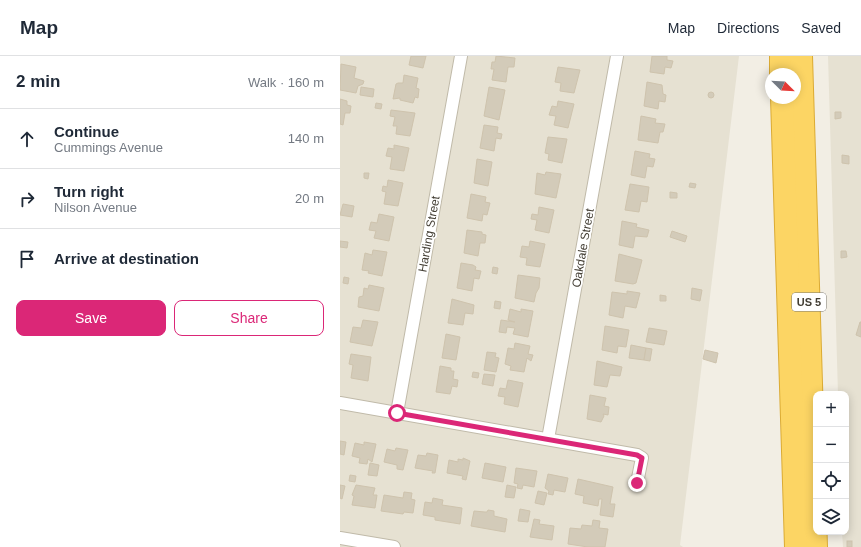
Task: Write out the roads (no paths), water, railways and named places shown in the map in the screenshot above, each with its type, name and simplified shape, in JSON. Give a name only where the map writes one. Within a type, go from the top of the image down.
[{"type":"highway","points":[[781,56],[781,68]]},
{"type":"highway","name":"US 5","points":[[801,56],[816,547]]},
{"type":"highway","name":"US 5","points":[[782,104],[796,547]]},
{"type":"street","name":"Harding Street","points":[[397,413],[461,56]]},
{"type":"street","name":"Oakdale Street","points":[[548,439],[617,56]]},
{"type":"street","points":[[340,403],[641,456],[637,483]]},
{"type":"street","points":[[340,538],[394,547]]}]
